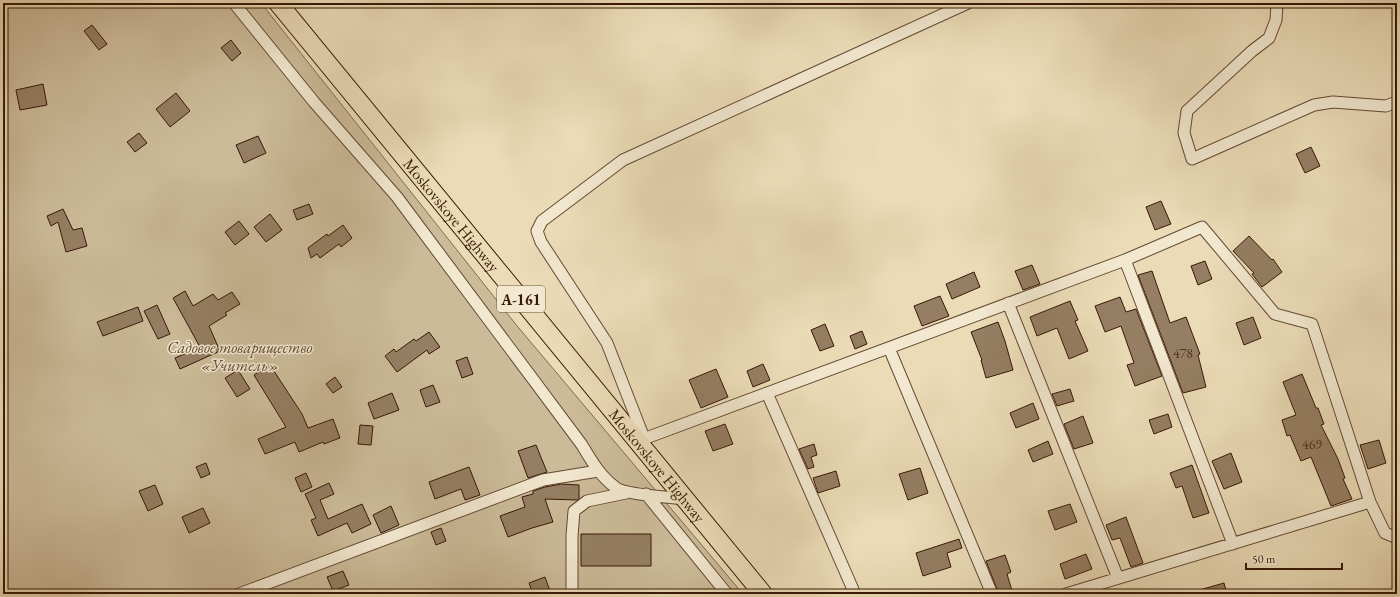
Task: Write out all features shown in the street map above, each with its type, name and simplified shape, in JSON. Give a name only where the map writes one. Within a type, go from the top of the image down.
[{"type":"highway","name":"Moskovskoye Highway","points":[[278,3],[641,440],[685,499],[763,594]]},
{"type":"street","points":[[234,3],[314,102],[397,197],[582,446],[598,471],[616,488],[628,492],[685,499]]},
{"type":"street","points":[[968,3],[623,160],[542,221],[537,231],[541,242],[607,343],[641,440],[1125,260],[1202,227],[1275,314],[1312,324],[1370,502],[1385,533],[1397,538]]},
{"type":"street","points":[[1277,3],[1276,20],[1269,38],[1252,51],[1187,111],[1184,133],[1192,158],[1314,105],[1333,102],[1386,106],[1397,102]]},
{"type":"street","points":[[1125,260],[1233,544]]},
{"type":"street","points":[[1008,303],[1118,578]]},
{"type":"street","points":[[889,348],[992,594]]},
{"type":"street","points":[[767,393],[855,594]]},
{"type":"street","points":[[239,594],[543,480],[598,471]]},
{"type":"street","points":[[572,594],[572,536],[574,510],[587,501],[628,492]]},
{"type":"street","points":[[646,494],[727,594]]},
{"type":"street","points":[[1066,594],[1370,502]]},
{"type":"green space","name":"Садовое товарищество «Учитель»","points":[[3,3],[261,3],[518,327],[743,594],[3,594]]},
{"type":"building","points":[[92,25],[107,44],[99,50],[84,31]]},
{"type":"building","points":[[231,40],[241,53],[232,61],[221,48]]},
{"type":"building","points":[[43,84],[47,105],[20,110],[16,90]]},
{"type":"building","points":[[176,93],[190,111],[170,127],[156,109]]},
{"type":"building","points":[[139,133],[147,143],[135,152],[127,142]]},
{"type":"building","points":[[258,136],[266,153],[244,163],[236,145]]},
{"type":"building","points":[[1311,147],[1320,166],[1305,173],[1296,154]]},
{"type":"building","points":[[1161,201],[1171,224],[1155,230],[1146,207]]},
{"type":"building","points":[[309,204],[313,214],[297,220],[293,210]]},
{"type":"building","points":[[63,209],[73,230],[82,228],[87,246],[66,252],[58,222],[51,226],[47,216]]},
{"type":"building","points":[[270,214],[282,230],[266,242],[254,227]]},
{"type":"building","points":[[239,221],[249,234],[235,245],[225,232]]},
{"type":"building","points":[[343,225],[352,238],[341,247],[339,244],[320,258],[317,254],[311,258],[308,248],[327,234],[328,236]]},
{"type":"building","points":[[1249,236],[1272,260],[1273,259],[1282,272],[1262,287],[1252,274],[1254,273],[1233,251]]},
{"type":"building","points":[[1205,261],[1212,279],[1198,285],[1191,266]]},
{"type":"building","points":[[1032,265],[1040,284],[1023,290],[1015,271]]},
{"type":"building","points":[[1152,271],[1170,323],[1186,317],[1200,354],[1198,355],[1206,387],[1183,393],[1138,275]]},
{"type":"building","points":[[974,272],[980,287],[952,299],[946,284]]},
{"type":"building","points":[[185,291],[193,306],[213,294],[218,300],[232,292],[240,304],[225,313],[227,315],[209,326],[220,351],[180,369],[175,358],[200,347],[173,298]]},
{"type":"building","points":[[940,296],[949,316],[922,326],[914,306]]},
{"type":"building","points":[[1120,297],[1126,312],[1136,309],[1162,376],[1135,386],[1127,365],[1134,363],[1121,326],[1105,332],[1095,306]]},
{"type":"building","points":[[1070,301],[1078,320],[1075,321],[1088,351],[1069,359],[1057,328],[1037,336],[1030,317]]},
{"type":"building","points":[[157,305],[170,334],[158,339],[144,311]]},
{"type":"building","points":[[138,307],[143,321],[103,336],[97,322]]},
{"type":"building","points":[[1253,317],[1261,338],[1244,345],[1236,323]]},
{"type":"building","points":[[998,322],[1013,370],[986,378],[982,360],[971,332]]},
{"type":"building","points":[[825,324],[834,346],[820,351],[811,330]]},
{"type":"building","points":[[862,331],[867,344],[855,349],[850,336]]},
{"type":"building","points":[[429,332],[440,347],[429,354],[427,350],[397,372],[385,356],[394,349],[396,352],[414,339],[416,341]]},
{"type":"building","points":[[467,357],[473,374],[462,378],[456,361]]},
{"type":"building","points":[[763,364],[770,380],[753,387],[747,371]]},
{"type":"building","points":[[270,365],[302,414],[308,428],[333,419],[340,438],[324,444],[323,442],[299,452],[295,442],[265,454],[258,439],[286,427],[254,375]]},
{"type":"building","points":[[716,369],[728,397],[701,408],[689,380]]},
{"type":"building","points":[[238,370],[250,389],[237,397],[225,378]]},
{"type":"building","points":[[1302,374],[1316,408],[1318,408],[1324,424],[1321,425],[1338,459],[1345,478],[1343,479],[1352,499],[1331,506],[1311,457],[1301,461],[1290,435],[1287,436],[1282,420],[1296,415],[1283,382]]},
{"type":"building","points":[[335,377],[342,387],[333,393],[326,384]]},
{"type":"building","points":[[433,385],[440,402],[426,407],[420,390]]},
{"type":"building","points":[[1070,389],[1074,401],[1057,406],[1052,394]]},
{"type":"building","points":[[392,393],[399,410],[374,419],[368,403]]},
{"type":"building","points":[[1033,403],[1039,419],[1016,428],[1010,413]]},
{"type":"building","points":[[1168,414],[1172,427],[1154,434],[1149,420]]},
{"type":"building","points":[[1083,416],[1093,443],[1074,449],[1064,424]]},
{"type":"building","points":[[725,424],[733,444],[713,451],[705,431]]},
{"type":"building","points":[[360,425],[373,426],[371,445],[358,444]]},
{"type":"building","points":[[1379,440],[1386,463],[1368,469],[1360,445]]},
{"type":"building","points":[[1048,441],[1053,454],[1033,462],[1028,450]]},
{"type":"building","points":[[814,444],[817,455],[811,457],[814,467],[808,469],[799,449]]},
{"type":"building","points":[[536,445],[547,472],[528,478],[518,451]]},
{"type":"building","points":[[1231,453],[1242,482],[1224,489],[1212,461]]},
{"type":"building","points":[[206,463],[210,474],[201,478],[196,467]]},
{"type":"building","points":[[1192,465],[1209,513],[1193,518],[1182,486],[1176,488],[1170,473]]},
{"type":"building","points":[[469,467],[480,495],[465,500],[461,489],[435,499],[429,482]]},
{"type":"building","points":[[920,468],[928,493],[908,500],[899,474]]},
{"type":"building","points":[[836,471],[840,486],[818,493],[813,478]]},
{"type":"building","points":[[306,473],[312,487],[301,492],[295,478]]},
{"type":"building","points":[[329,483],[334,494],[320,500],[328,519],[362,504],[371,524],[352,533],[347,523],[318,536],[311,520],[316,518],[305,494]]},
{"type":"building","points":[[561,484],[579,485],[579,499],[545,499],[553,522],[508,537],[500,516],[525,507],[522,497],[533,494],[533,491]]},
{"type":"building","points":[[155,485],[163,504],[148,511],[139,491]]},
{"type":"building","points":[[1070,504],[1077,522],[1055,530],[1048,511]]},
{"type":"building","points":[[391,506],[399,525],[381,533],[373,515]]},
{"type":"building","points":[[203,508],[210,523],[189,533],[182,517]]},
{"type":"building","points":[[1126,517],[1143,563],[1131,567],[1120,538],[1112,540],[1106,525]]},
{"type":"building","points":[[441,528],[446,541],[436,545],[431,532]]},
{"type":"building","points":[[581,534],[651,534],[651,566],[581,566]]},
{"type":"building","points":[[959,539],[962,548],[947,553],[951,567],[923,576],[916,553]]},
{"type":"building","points":[[1086,554],[1092,569],[1065,579],[1060,564]]},
{"type":"building","points":[[1005,555],[1011,572],[1007,574],[1013,594],[999,594],[986,561]]},
{"type":"building","points":[[343,571],[349,585],[333,591],[327,577]]},
{"type":"building","points":[[545,577],[551,594],[533,594],[529,583]]},
{"type":"building","points":[[1224,583],[1227,594],[1196,594],[1196,591]]}]
